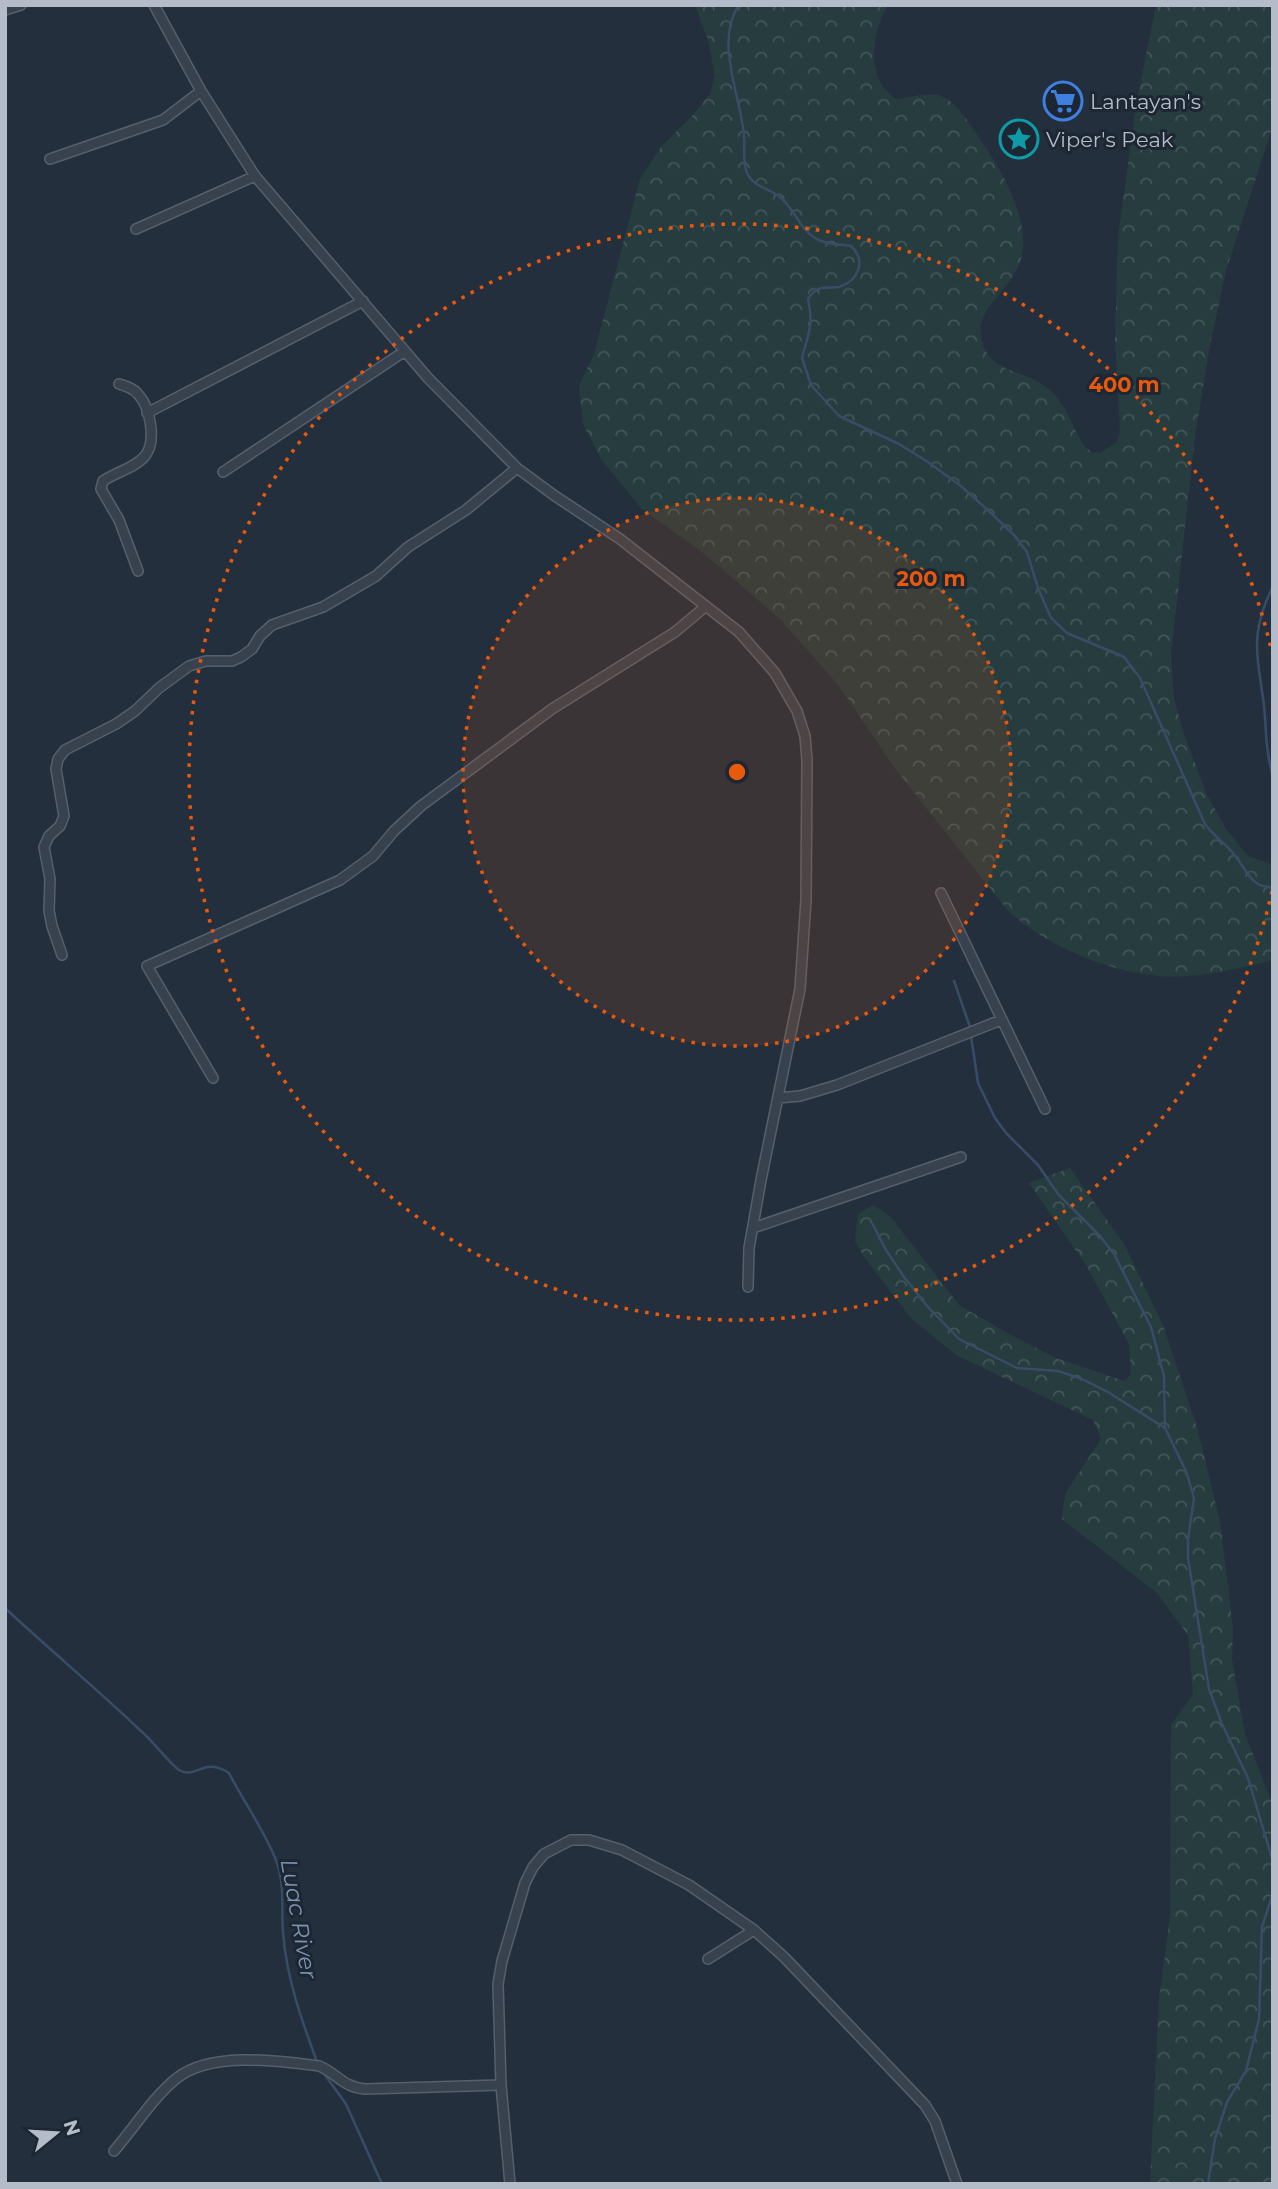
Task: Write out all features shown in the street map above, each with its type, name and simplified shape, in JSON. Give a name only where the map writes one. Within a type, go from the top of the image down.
[{"type":"street","points":[[5,10],[21,5]]},
{"type":"street","points":[[154,5],[201,91],[255,176],[428,378],[517,467],[620,539],[739,632],[766,661],[797,711],[805,736],[807,760],[804,943],[797,1009],[753,1228],[748,1260],[748,1287]]},
{"type":"street","points":[[50,159],[163,120],[201,91]]},
{"type":"street","points":[[136,229],[255,176]]},
{"type":"street","points":[[147,413],[363,301]]},
{"type":"street","points":[[223,472],[405,351]]},
{"type":"street","points":[[119,384],[139,395],[147,413],[150,443],[141,460],[103,481],[101,489],[118,520],[138,571]]},
{"type":"street","points":[[62,955],[51,926],[50,879],[44,848],[49,836],[60,826],[64,816],[56,769],[58,759],[65,750],[135,711],[159,688],[189,666],[206,661],[232,661],[241,657],[252,649],[260,636],[272,625],[323,607],[376,576],[408,547],[457,516],[517,467]]},
{"type":"street","points":[[214,1078],[147,966],[340,880],[356,870],[421,806],[552,709],[657,644],[706,606]]},
{"type":"street","points":[[941,893],[1045,1109]]},
{"type":"street","points":[[778,1098],[800,1096],[837,1085],[1001,1020]]},
{"type":"street","points":[[753,1228],[961,1157]]},
{"type":"street","points":[[510,2184],[500,2085],[498,1984],[502,1961],[525,1883],[533,1867],[544,1854],[557,1846],[570,1840],[589,1840],[622,1850],[689,1885],[754,1930],[784,1957],[925,2105],[935,2121],[957,2184]]},
{"type":"street","points":[[708,1959],[754,1930]]},
{"type":"street","points":[[114,2151],[178,2077],[215,2063],[249,2059],[319,2066],[347,2086],[365,2090],[500,2085]]},
{"type":"green space","points":[[695,5],[888,5],[875,42],[875,68],[879,80],[896,99],[938,95],[953,103],[1003,176],[1022,226],[1023,243],[1017,270],[983,319],[980,330],[986,352],[1000,365],[1037,381],[1052,392],[1063,406],[1085,447],[1100,453],[1117,442],[1120,431],[1115,338],[1118,237],[1136,105],[1156,5],[1273,5],[1273,125],[1226,271],[1210,345],[1195,436],[1171,655],[1174,699],[1207,795],[1226,829],[1248,856],[1273,865],[1273,960],[1202,975],[1160,976],[1099,963],[1060,946],[1024,924],[1008,911],[894,767],[839,686],[781,620],[706,555],[641,508],[601,459],[583,424],[579,386],[594,354],[640,179],[661,147],[710,94],[715,75],[708,40]]},
{"type":"green space","points":[[1070,1168],[1124,1244],[1163,1325],[1197,1427],[1220,1521],[1233,1628],[1232,1659],[1245,1734],[1273,1805],[1273,2184],[1150,2184],[1159,1999],[1170,1917],[1171,1725],[1193,1694],[1188,1635],[1157,1593],[1062,1519],[1065,1494],[1101,1439],[1093,1420],[956,1355],[911,1318],[864,1257],[855,1241],[858,1214],[873,1205],[890,1216],[959,1305],[1056,1358],[1124,1381],[1131,1374],[1129,1344],[1086,1265],[1029,1183]]},
{"type":"waterway","points":[[739,5],[732,19],[729,52],[742,121],[747,173],[758,185],[781,198],[815,238],[823,242],[851,246],[859,258],[858,270],[851,280],[839,287],[819,289],[808,299],[810,323],[802,358],[811,385],[839,416],[899,444],[928,462],[962,487],[1015,536],[1027,552],[1051,618],[1067,633],[1124,657],[1140,678],[1205,824],[1232,852],[1253,880],[1265,887],[1273,887]]},
{"type":"waterway","points":[[1273,586],[1261,616],[1257,641],[1273,780]]},
{"type":"waterway","points":[[954,981],[970,1027]]},
{"type":"waterway","points":[[971,1036],[978,1083],[995,1118],[1038,1165],[1058,1194],[1114,1254],[1151,1327],[1164,1376],[1165,1428],[1186,1471],[1194,1498],[1188,1558],[1209,1689],[1222,1724],[1248,1778],[1273,1862]]},
{"type":"waterway","points":[[872,1223],[904,1277],[959,1339],[1017,1368],[1058,1371],[1082,1379],[1165,1428]]},
{"type":"waterway","name":"Luac River","points":[[5,1608],[124,1715],[179,1770],[190,1772],[213,1767],[229,1773],[277,1863],[281,1880],[287,1966],[300,2015],[317,2062]]},
{"type":"waterway","points":[[1208,2184],[1215,2139],[1227,2102],[1246,2071],[1259,2019],[1262,1927],[1273,1893]]},
{"type":"waterway","name":"Luac River","points":[[322,2071],[346,2104],[382,2184]]},
{"type":"place","name":"Lantayan's","points":[[1063,101]]},
{"type":"place","name":"Viper's Peak","points":[[1019,139]]}]
